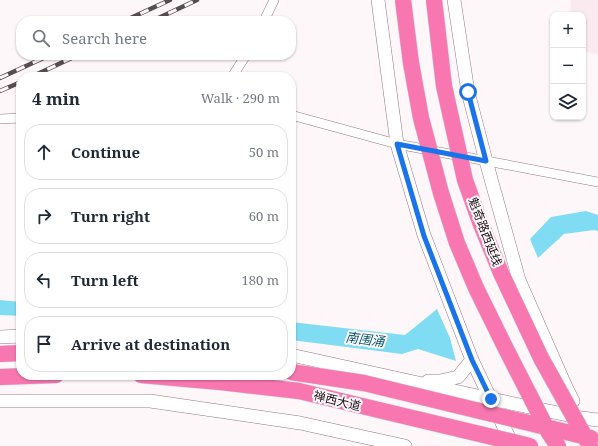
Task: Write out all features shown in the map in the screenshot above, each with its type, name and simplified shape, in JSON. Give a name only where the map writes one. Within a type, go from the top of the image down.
[{"type":"highway","points":[[403,0],[411,63],[421,118],[441,193],[457,243],[504,348],[549,433],[558,446]]},
{"type":"highway","name":"魁奇路西延线","points":[[434,0],[444,86],[467,187],[501,273],[538,351],[590,446]]},
{"type":"highway","points":[[0,354],[16,353]]},
{"type":"highway","name":"禅西大道","points":[[296,373],[364,383],[598,440]]},
{"type":"highway","points":[[0,377],[16,376]]},
{"type":"highway","name":"禅西大道","points":[[197,380],[299,391],[530,446]]},
{"type":"main road","points":[[378,0],[397,144],[424,236],[472,360],[513,446]]},
{"type":"main road","points":[[454,0],[468,92],[519,280],[566,388],[597,446]]},
{"type":"main road","points":[[0,336],[16,336]]},
{"type":"main road","points":[[296,356],[491,399],[598,420]]},
{"type":"main road","points":[[414,382],[440,381],[458,376],[472,360]]},
{"type":"main road","points":[[0,401],[150,401],[300,423],[405,446]]},
{"type":"main road","points":[[553,446],[582,418]]},
{"type":"street","points":[[266,16],[274,0]]},
{"type":"street","points":[[235,72],[243,60]]},
{"type":"street","points":[[296,116],[397,144],[598,182]]},
{"type":"street","points":[[0,119],[16,118]]},
{"type":"shaded area","points":[[571,0],[598,0],[598,54],[586,52],[586,12],[570,12]]},
{"type":"water","points":[[586,211],[598,215],[598,231],[594,230],[564,234],[538,258],[530,239],[551,217]]},
{"type":"water","points":[[0,300],[16,302],[16,316],[0,315]]},
{"type":"water","name":"南围涌","points":[[437,309],[450,338],[456,361],[418,349],[402,354],[296,341],[296,323],[405,335]]},
{"type":"railway","points":[[135,16],[170,0]]},
{"type":"railway","points":[[163,16],[197,0]]},
{"type":"railway","points":[[0,78],[39,60]]},
{"type":"railway","points":[[42,72],[67,60]]},
{"type":"railway","points":[[0,91],[16,84]]},
{"type":"route","points":[[468,92],[486,161],[397,144],[424,236],[472,360],[491,399]]}]
